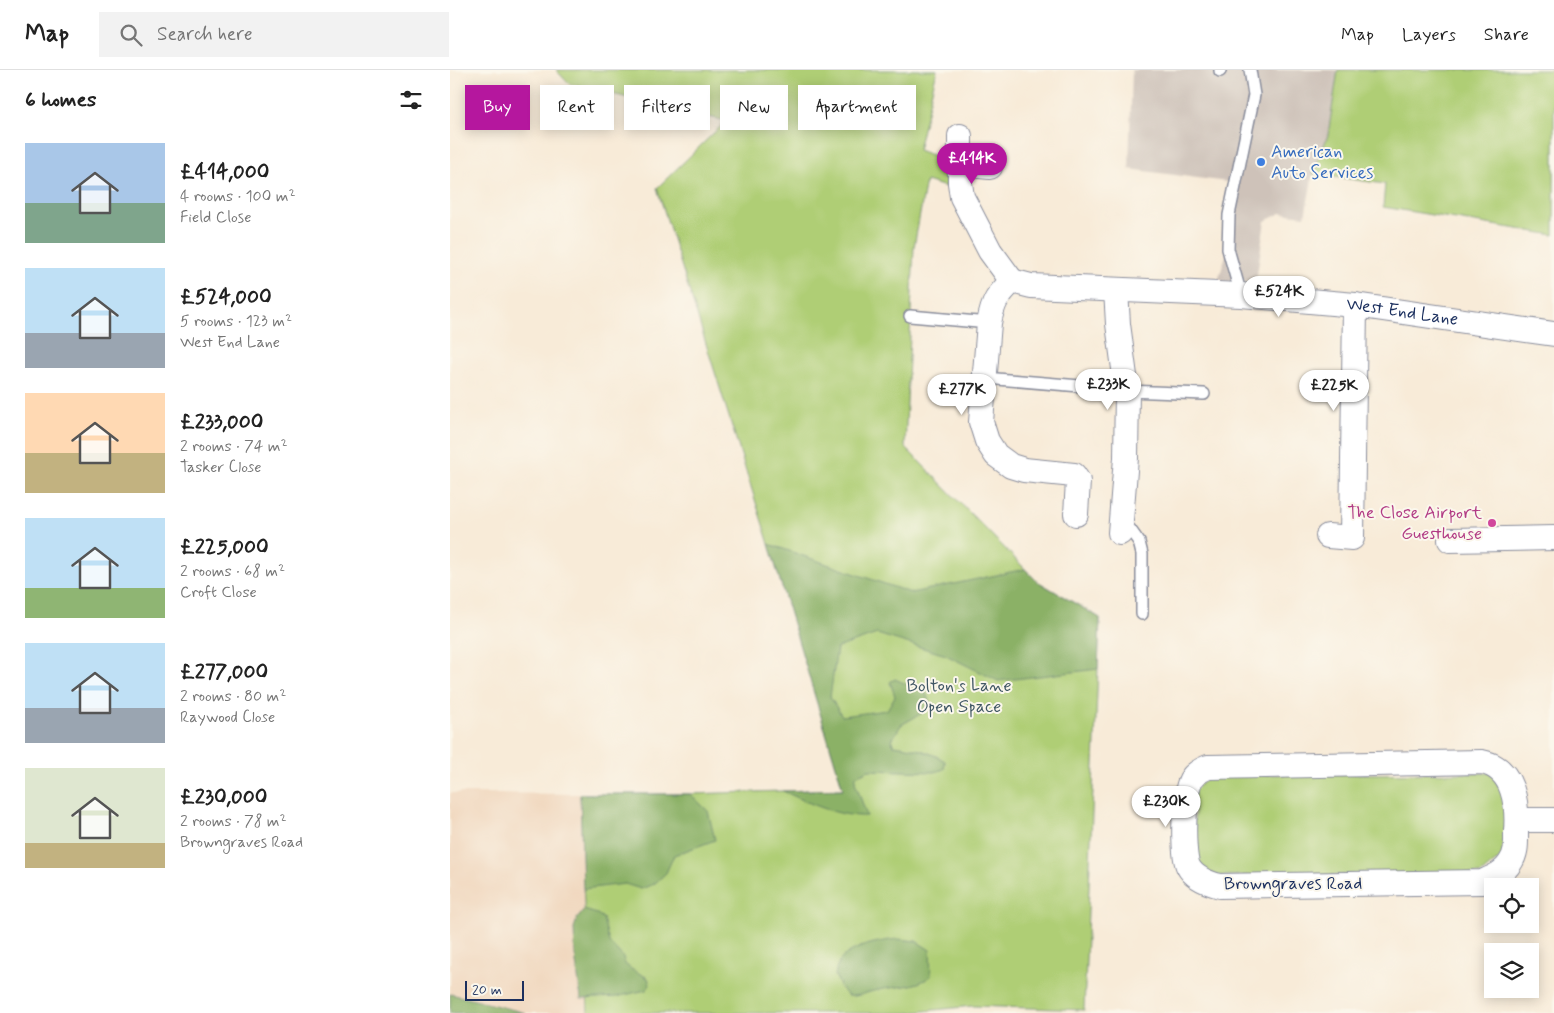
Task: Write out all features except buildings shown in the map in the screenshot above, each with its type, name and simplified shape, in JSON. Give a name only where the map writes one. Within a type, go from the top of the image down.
[{"type":"street","points":[[960,136],[960,183],[962,197],[990,251],[1012,281],[998,295],[992,306],[981,422],[987,441],[996,455],[1012,466],[1024,470],[1074,475],[1078,481],[1076,514]]},
{"type":"street","points":[[960,164],[990,167]]},
{"type":"street","name":"West End Lane","points":[[1012,281],[1031,286],[1241,295],[1356,305],[1554,334]]},
{"type":"street","points":[[1116,290],[1118,324],[1127,391],[1126,458],[1120,525]]},
{"type":"street","points":[[1328,536],[1352,538],[1356,305]]},
{"type":"street","points":[[1450,540],[1554,538]]},
{"type":"street","name":"Browngraves Road","points":[[1482,762],[1503,773],[1509,782],[1513,792],[1517,820],[1514,857],[1502,872],[1482,882],[1220,886],[1207,883],[1192,871],[1188,865],[1185,848],[1186,794],[1188,786],[1194,775],[1202,769],[1212,766],[1482,762]]},
{"type":"street","points":[[1517,820],[1554,820]]},
{"type":"lane","points":[[1241,295],[1228,249],[1229,216],[1254,95],[1254,76]]},
{"type":"lane","points":[[910,316],[989,323]]},
{"type":"lane","points":[[985,378],[1080,386]]},
{"type":"lane","points":[[1127,391],[1204,394]]},
{"type":"lane","points":[[1120,525],[1139,542],[1142,554],[1142,614]]},
{"type":"shaded area","points":[[1132,70],[1338,70],[1328,135],[1313,174],[1305,216],[1281,213],[1265,221],[1256,281],[1218,281],[1228,249],[1235,183],[1129,169]]},
{"type":"shaded area","points":[[450,793],[580,794],[590,1013],[450,1013]]},
{"type":"green space","name":"Bolton's Lane Open Space","points":[[556,70],[937,70],[918,150],[946,160],[946,187],[926,181],[914,247],[905,447],[1037,581],[1100,618],[1084,1010],[973,1006],[905,1013],[588,1013],[580,794],[690,794],[843,789],[769,544],[657,188],[720,127],[720,130],[788,130],[788,85],[720,85],[720,120],[710,117],[710,85],[624,85],[624,97],[614,95],[614,85],[569,84]]},
{"type":"green space","points":[[1338,70],[1554,70],[1554,235],[1383,207],[1385,184],[1313,174],[1328,135]]},
{"type":"green space","points":[[769,544],[911,593],[1025,569],[1037,581],[1100,618],[1098,669],[998,681],[946,655],[877,634],[837,648],[830,697],[842,716],[887,710],[895,696],[890,682],[895,679],[926,693],[931,708],[901,725],[892,740],[893,745],[927,752],[945,761],[944,769],[935,772],[869,770],[856,776],[855,782],[867,816],[835,812],[813,804],[783,791],[843,789]]},
{"type":"green space","points":[[1491,773],[1506,796],[1505,854],[1481,874],[1214,876],[1195,861],[1194,791],[1210,775]]},
{"type":"green space","points":[[580,794],[690,794],[708,811],[715,840],[674,855],[666,873],[654,884],[641,889],[625,884],[583,889]]},
{"type":"green space","points":[[584,910],[603,918],[609,942],[623,957],[625,964],[648,978],[650,985],[646,990],[616,997],[581,999],[575,955],[574,928],[577,919]]},
{"type":"green space","points":[[898,939],[916,941],[930,950],[931,976],[912,985],[848,996],[841,988],[835,975],[837,965],[842,958],[865,945]]},
{"type":"green space","points":[[450,994],[455,995],[526,1013],[450,1013]]},
{"type":"place","name":"American Auto Services","points":[[1261,162]]},
{"type":"place","name":"The Close Airport Guesthouse","points":[[1492,523]]}]
